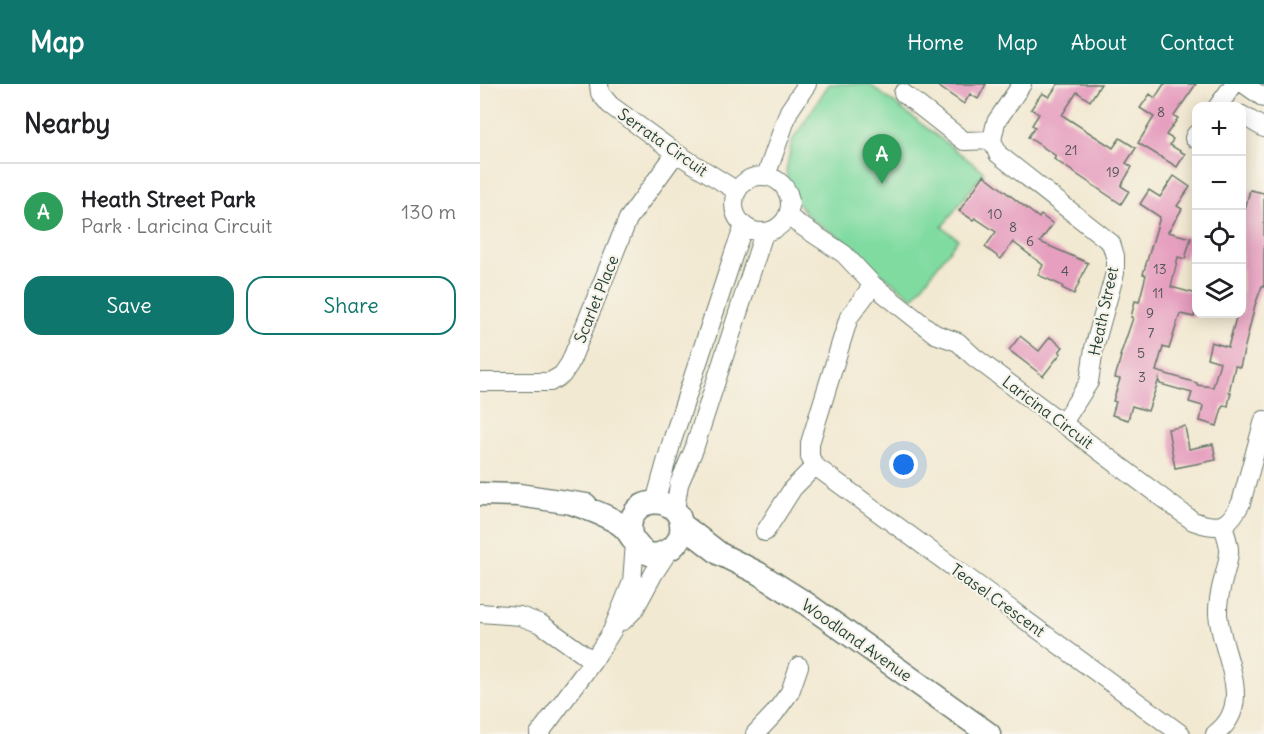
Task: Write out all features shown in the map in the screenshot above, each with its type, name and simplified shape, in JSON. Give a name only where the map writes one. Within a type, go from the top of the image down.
[{"type":"street","name":"Serrata Circuit","points":[[599,84],[600,93],[610,105],[676,153],[737,192]]},
{"type":"street","points":[[766,176],[789,111],[807,84]]},
{"type":"street","points":[[903,93],[964,141],[992,140],[996,122],[1022,84]]},
{"type":"street","points":[[1225,102],[1234,84]]},
{"type":"street","points":[[1244,84],[1264,98]]},
{"type":"street","points":[[1246,118],[1264,128]]},
{"type":"street","name":"Heath Street","points":[[992,140],[998,154],[1111,243],[1115,256],[1115,273],[1094,348],[1089,382],[1063,423]]},
{"type":"street","name":"Scarlet Place","points":[[480,382],[550,382],[562,375],[570,363],[628,219],[676,153]]},
{"type":"street","points":[[766,176],[781,183],[788,191],[791,206],[788,217],[777,229],[764,233],[754,232],[744,226],[734,210],[737,192],[751,178],[766,176]]},
{"type":"street","name":"Laricina Circuit","points":[[788,217],[844,254],[873,285],[935,334],[958,342],[974,357],[1193,521],[1210,527],[1223,525]]},
{"type":"street","points":[[612,631],[634,610],[654,573],[680,538],[662,511],[672,441],[744,226]]},
{"type":"street","points":[[539,734],[593,661],[612,631],[632,582],[633,541],[630,520],[662,511],[679,484],[694,449],[764,233]]},
{"type":"street","points":[[765,532],[793,488],[815,466],[810,457],[810,443],[849,317],[873,285]]},
{"type":"street","points":[[1215,734],[1226,726],[1234,710],[1236,694],[1218,613],[1229,551],[1223,525],[1235,515],[1241,503],[1264,420]]},
{"type":"street","name":"Teasel Crescent","points":[[815,466],[1181,734]]},
{"type":"street","name":"Woodland Avenue","points":[[480,494],[519,495],[612,510],[662,511],[720,554],[758,573],[804,602],[982,732]]},
{"type":"street","name":"Woodland Avenue","points":[[571,503],[624,526],[641,550],[649,553],[660,554],[670,549],[720,554]]},
{"type":"street","points":[[480,613],[520,616],[541,624],[593,661]]},
{"type":"street","points":[[755,734],[790,692],[799,666]]},
{"type":"green space","points":[[829,84],[869,84],[984,172],[942,227],[958,239],[913,298],[876,269],[846,241],[812,220],[791,196],[786,171],[792,141]]},
{"type":"building","points":[[935,84],[986,84],[978,99],[970,94],[964,104]]},
{"type":"building","points":[[1058,84],[1101,84],[1090,101],[1077,92],[1062,115],[1113,148],[1120,138],[1136,148],[1126,163],[1132,167],[1121,186],[1129,191],[1121,204],[1054,159],[1056,156],[1028,137],[1035,127],[1032,125],[1039,114],[1031,109],[1042,93],[1049,97]]},
{"type":"building","points":[[1164,84],[1196,84],[1174,116],[1178,118],[1166,135],[1173,139],[1170,145],[1185,154],[1177,167],[1138,143],[1154,117],[1140,108],[1150,94],[1155,98]]},
{"type":"building","points":[[984,175],[1039,218],[1041,215],[1053,224],[1040,242],[1088,263],[1074,294],[1062,288],[1063,286],[1038,275],[1043,265],[1013,242],[1001,259],[985,247],[996,232],[975,218],[973,220],[959,211]]},
{"type":"building","points":[[1174,176],[1190,187],[1177,206],[1182,209],[1168,232],[1191,238],[1185,259],[1178,257],[1171,287],[1192,293],[1192,317],[1180,314],[1169,349],[1163,347],[1156,371],[1197,383],[1197,385],[1213,387],[1220,362],[1207,358],[1211,342],[1228,347],[1236,318],[1246,318],[1246,205],[1250,190],[1264,193],[1264,287],[1262,286],[1255,305],[1240,367],[1235,366],[1228,406],[1223,405],[1217,426],[1200,421],[1203,406],[1189,402],[1192,393],[1160,384],[1159,379],[1148,411],[1132,406],[1128,420],[1112,415],[1116,402],[1113,401],[1120,379],[1115,378],[1120,356],[1133,318],[1131,317],[1135,301],[1139,302],[1146,275],[1143,274],[1160,217],[1140,204],[1149,190],[1160,197]]},
{"type":"building","points":[[1020,336],[1039,351],[1050,337],[1063,347],[1043,376],[1009,350]]},
{"type":"building","points":[[1185,426],[1189,449],[1213,444],[1216,460],[1175,468],[1168,429]]},
{"type":"place","name":"Heath Street Park","points":[[882,184]]}]
